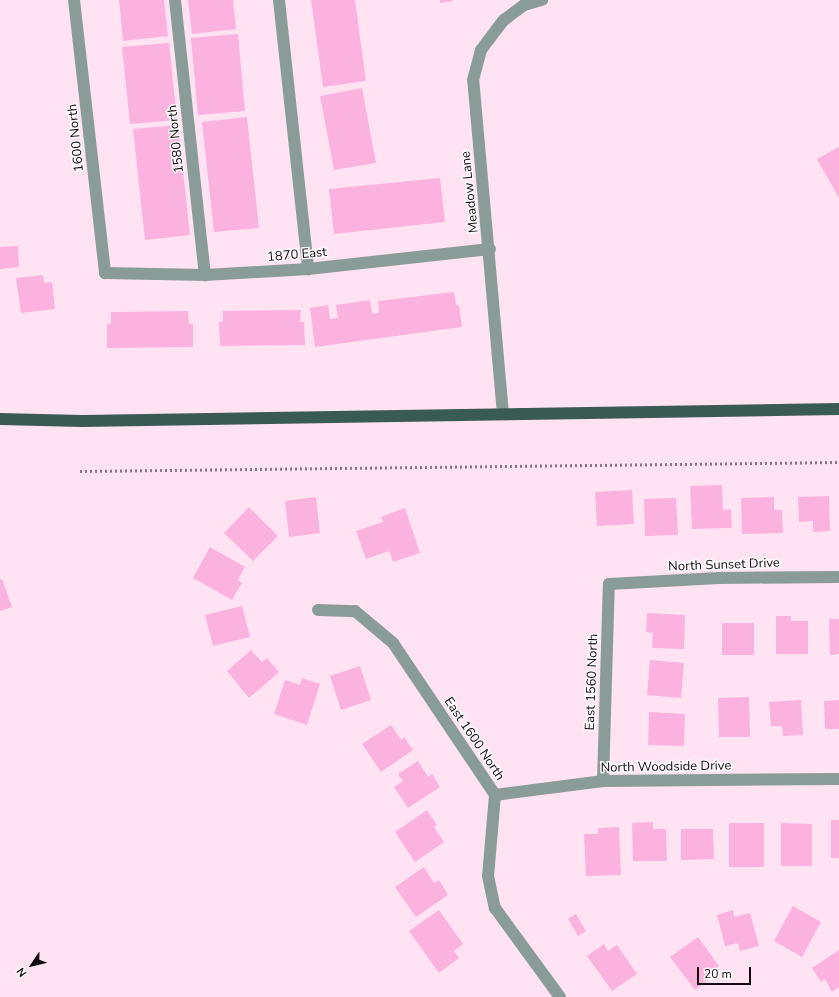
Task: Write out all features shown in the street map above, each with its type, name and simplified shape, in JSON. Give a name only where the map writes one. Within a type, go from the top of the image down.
[{"type":"main road","points":[[0,419],[82,422],[839,409]]},
{"type":"street","name":"1600 North","points":[[74,0],[105,273]]},
{"type":"street","name":"1580 North","points":[[175,0],[205,275]]},
{"type":"street","points":[[279,0],[308,269]]},
{"type":"street","name":"Meadow Lane","points":[[503,414],[490,249],[473,80],[481,50],[504,20],[523,2],[542,0]]},
{"type":"street","name":"1870 East","points":[[105,273],[205,275],[308,269],[490,249]]},
{"type":"street","name":"North Sunset Drive","points":[[609,584],[720,578],[839,577]]},
{"type":"street","name":"East 1560 North","points":[[603,781],[609,584]]},
{"type":"street","name":"East 1600 North","points":[[318,610],[354,611],[393,643],[495,795],[488,876],[495,908],[560,997]]},
{"type":"street","name":"North Woodside Drive","points":[[495,795],[603,781],[839,779]]},
{"type":"path","points":[[80,471],[839,462]]},
{"type":"building","points":[[119,0],[164,0],[168,36],[123,41]]},
{"type":"building","points":[[188,0],[233,0],[236,29],[192,34]]},
{"type":"building","points":[[311,0],[355,0],[366,81],[323,87]]},
{"type":"building","points":[[440,0],[453,0],[453,1],[440,3]]},
{"type":"building","points":[[238,34],[245,111],[198,115],[191,38]]},
{"type":"building","points":[[169,43],[177,120],[130,124],[122,47]]},
{"type":"building","points":[[362,88],[376,163],[334,170],[320,96]]},
{"type":"building","points":[[247,117],[259,228],[214,232],[202,122]]},
{"type":"building","points":[[178,125],[190,235],[145,240],[133,129]]},
{"type":"building","points":[[839,147],[839,198],[817,159]]},
{"type":"building","points":[[440,178],[445,222],[334,234],[329,189]]},
{"type":"building","points":[[18,246],[19,267],[0,269],[0,247]]},
{"type":"building","points":[[43,275],[44,283],[52,282],[55,309],[21,313],[16,278]]},
{"type":"building","points":[[454,292],[456,305],[459,305],[462,327],[315,347],[310,308],[328,305],[330,319],[338,318],[336,305],[370,300],[372,314],[379,312],[378,301]]},
{"type":"building","points":[[301,310],[300,322],[304,322],[305,345],[220,346],[219,322],[223,322],[223,311]]},
{"type":"building","points":[[188,311],[189,324],[193,324],[193,347],[107,348],[107,324],[111,324],[111,312]]},
{"type":"building","points":[[722,485],[723,510],[731,509],[732,528],[692,529],[690,486]]},
{"type":"building","points":[[632,490],[634,524],[597,526],[595,492]]},
{"type":"building","points":[[829,496],[830,531],[813,532],[813,521],[799,522],[798,497]]},
{"type":"building","points":[[316,497],[320,533],[289,537],[285,501]]},
{"type":"building","points":[[774,497],[774,510],[782,510],[783,533],[742,534],[741,498]]},
{"type":"building","points":[[676,498],[678,535],[645,536],[644,499]]},
{"type":"building","points":[[249,507],[278,536],[253,561],[224,533]]},
{"type":"building","points":[[405,508],[420,553],[393,562],[389,551],[366,559],[356,531],[383,522],[381,517]]},
{"type":"building","points":[[210,547],[245,567],[238,580],[242,583],[232,600],[193,578]]},
{"type":"building","points":[[2,579],[12,607],[0,611],[0,580]]},
{"type":"building","points":[[242,606],[250,637],[213,646],[205,615]]},
{"type":"building","points":[[647,613],[685,615],[684,649],[652,648],[653,633],[646,632]]},
{"type":"building","points":[[776,616],[791,616],[791,621],[808,621],[808,654],[776,654]]},
{"type":"building","points":[[829,619],[839,619],[839,654],[830,655]]},
{"type":"building","points":[[722,623],[754,623],[754,655],[722,655]]},
{"type":"building","points":[[251,650],[262,662],[267,658],[279,672],[249,698],[227,671]]},
{"type":"building","points":[[650,660],[684,663],[681,698],[647,695]]},
{"type":"building","points":[[360,666],[371,700],[341,710],[330,676]]},
{"type":"building","points":[[302,678],[320,684],[307,725],[274,714],[285,680],[300,685]]},
{"type":"building","points":[[749,697],[750,737],[719,737],[718,698]]},
{"type":"building","points":[[801,700],[803,735],[783,736],[782,726],[771,726],[769,702]]},
{"type":"building","points":[[839,700],[839,729],[825,729],[824,701]]},
{"type":"building","points":[[649,712],[685,714],[684,746],[648,745]]},
{"type":"building","points":[[391,725],[401,740],[404,737],[413,750],[381,772],[362,744]]},
{"type":"building","points":[[418,761],[428,777],[432,774],[440,787],[408,808],[394,787],[403,781],[398,774]]},
{"type":"building","points":[[427,810],[437,825],[434,827],[444,842],[415,862],[395,832]]},
{"type":"building","points":[[831,820],[839,820],[839,858],[831,858]]},
{"type":"building","points":[[653,822],[653,829],[666,829],[667,861],[633,861],[632,823]]},
{"type":"building","points":[[729,823],[764,823],[764,867],[729,867]]},
{"type":"building","points":[[781,823],[812,824],[812,866],[781,866]]},
{"type":"building","points":[[619,827],[621,875],[586,876],[584,834],[598,834],[598,828]]},
{"type":"building","points":[[681,829],[713,829],[714,859],[681,860]]},
{"type":"building","points":[[424,867],[434,883],[439,880],[448,895],[416,917],[395,887]]},
{"type":"building","points":[[793,906],[821,922],[802,957],[774,941]]},
{"type":"building","points":[[439,910],[463,944],[454,951],[459,958],[439,973],[409,931]]},
{"type":"building","points":[[733,910],[734,917],[750,913],[759,946],[740,951],[738,943],[725,946],[717,915]]},
{"type":"building","points":[[576,914],[586,931],[578,936],[568,919]]},
{"type":"building","points":[[698,937],[719,966],[706,975],[709,979],[695,990],[670,957]]},
{"type":"building","points":[[604,944],[608,951],[617,945],[637,974],[612,991],[587,956]]},
{"type":"building","points":[[839,950],[839,987],[832,992],[825,979],[821,982],[812,968]]}]
